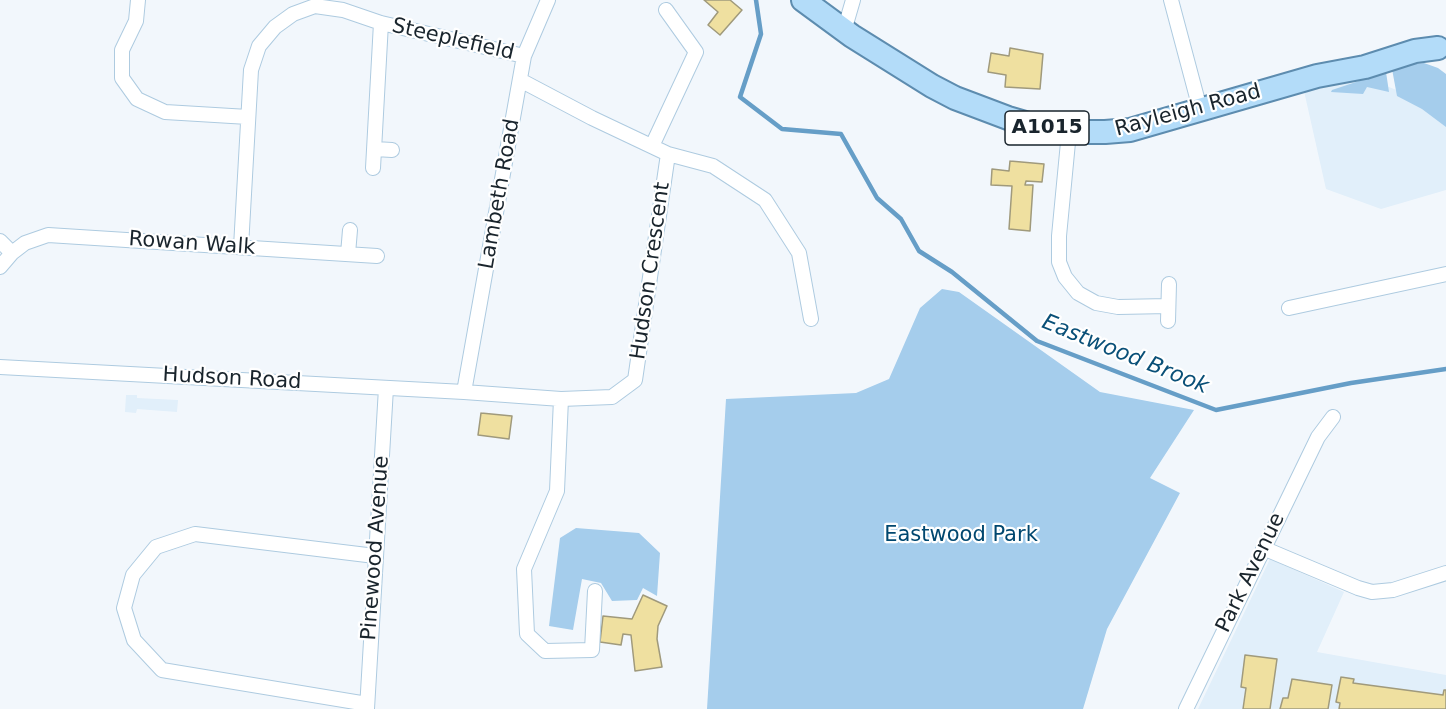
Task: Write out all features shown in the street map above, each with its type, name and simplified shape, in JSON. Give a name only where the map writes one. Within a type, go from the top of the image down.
[{"type":"main road","name":"Rayleigh Road","points":[[804,0],[844,31],[932,87],[981,109],[1024,123],[1069,132],[1130,130],[1317,76],[1365,67],[1416,51],[1442,49]]},
{"type":"street","points":[[138,0],[136,21],[122,50],[122,78],[137,99],[165,112],[248,117]]},
{"type":"street","points":[[287,0],[293,14]]},
{"type":"street","name":"Lambeth Road","points":[[464,392],[524,56],[548,0]]},
{"type":"street","points":[[844,31],[854,0]]},
{"type":"street","points":[[1171,0],[1200,109]]},
{"type":"street","name":"Steeplefield","points":[[241,248],[251,69],[258,46],[275,27],[293,14],[315,6],[343,10],[381,23],[524,56]]},
{"type":"street","points":[[652,146],[696,52],[666,10]]},
{"type":"street","name":"Steeplefield","points":[[373,168],[381,23]]},
{"type":"street","points":[[520,80],[668,154],[713,166],[765,200],[799,253],[812,319]]},
{"type":"street","points":[[1069,132],[1059,236],[1059,262],[1065,277],[1078,293],[1096,303],[1118,307],[1168,306]]},
{"type":"street","points":[[375,149],[392,150]]},
{"type":"street","name":"Hudson Crescent","points":[[464,392],[561,399],[612,397],[635,380],[668,154]]},
{"type":"street","points":[[348,254],[350,230]]},
{"type":"street","name":"Rowan Walk","points":[[0,267],[24,243],[48,236],[377,256]]},
{"type":"street","points":[[0,241],[12,253]]},
{"type":"street","points":[[1288,308],[1446,274]]},
{"type":"street","points":[[1168,321],[1170,284]]},
{"type":"street","name":"Hudson Road","points":[[0,367],[464,392]]},
{"type":"street","name":"Pinewood Avenue","points":[[367,707],[386,388]]},
{"type":"street","points":[[561,399],[557,491],[524,569],[527,634],[545,651],[592,650],[595,591]]},
{"type":"street","name":"Park Avenue","points":[[1186,709],[1318,437],[1333,417]]},
{"type":"street","points":[[367,707],[162,670],[134,640],[123,608],[133,575],[156,547],[195,534],[375,556]]},
{"type":"street","points":[[1263,548],[1372,592],[1393,590],[1446,573]]},
{"type":"shaded area","points":[[1361,76],[1422,100],[1446,124],[1446,190],[1381,209],[1326,189],[1304,91]]},
{"type":"shaded area","points":[[126,395],[137,395],[137,398],[178,400],[177,412],[137,409],[136,413],[125,412]]},
{"type":"shaded area","points":[[1270,559],[1344,592],[1317,652],[1446,675],[1446,709],[1198,709]]},
{"type":"green space","points":[[1424,63],[1446,74],[1446,127],[1422,109],[1397,96],[1392,69]]},
{"type":"green space","points":[[1386,72],[1389,92],[1367,87],[1363,94],[1331,92],[1332,90]]},
{"type":"green space","name":"Eastwood Park","points":[[942,289],[959,292],[1100,392],[1194,410],[1150,478],[1180,493],[1107,629],[1083,709],[707,709],[726,399],[856,393],[889,379],[920,308]]},
{"type":"green space","points":[[576,528],[639,533],[660,553],[657,596],[643,588],[637,600],[612,601],[601,583],[582,579],[573,630],[549,626],[560,538]]},
{"type":"building","points":[[704,0],[730,0],[742,10],[720,35],[708,25],[718,12]]},
{"type":"building","points":[[1010,48],[1043,54],[1040,89],[1005,87],[1006,75],[988,72],[991,53],[1009,56]]},
{"type":"building","points":[[1010,161],[1044,164],[1042,182],[1026,181],[1025,185],[1033,185],[1030,231],[1009,229],[1012,186],[991,185],[992,169],[1009,171]]},
{"type":"building","points":[[481,413],[512,416],[509,439],[478,435]]},
{"type":"building","points":[[643,595],[667,606],[658,626],[657,639],[662,667],[635,671],[631,635],[623,634],[621,645],[600,642],[603,616],[632,619]]},
{"type":"building","points":[[1245,655],[1277,659],[1270,709],[1243,709],[1246,688],[1241,687]]},
{"type":"building","points":[[1341,677],[1354,679],[1353,683],[1443,695],[1446,690],[1446,709],[1339,709],[1340,703],[1336,702]]},
{"type":"building","points":[[1292,679],[1332,685],[1328,709],[1280,709],[1283,698],[1288,698]]},
{"type":"waterway","name":"Eastwood Brook","points":[[756,0],[761,34],[740,97],[782,129],[841,134],[877,198],[901,219],[919,251],[952,272],[1037,341],[1216,410],[1351,383],[1446,369]]}]
